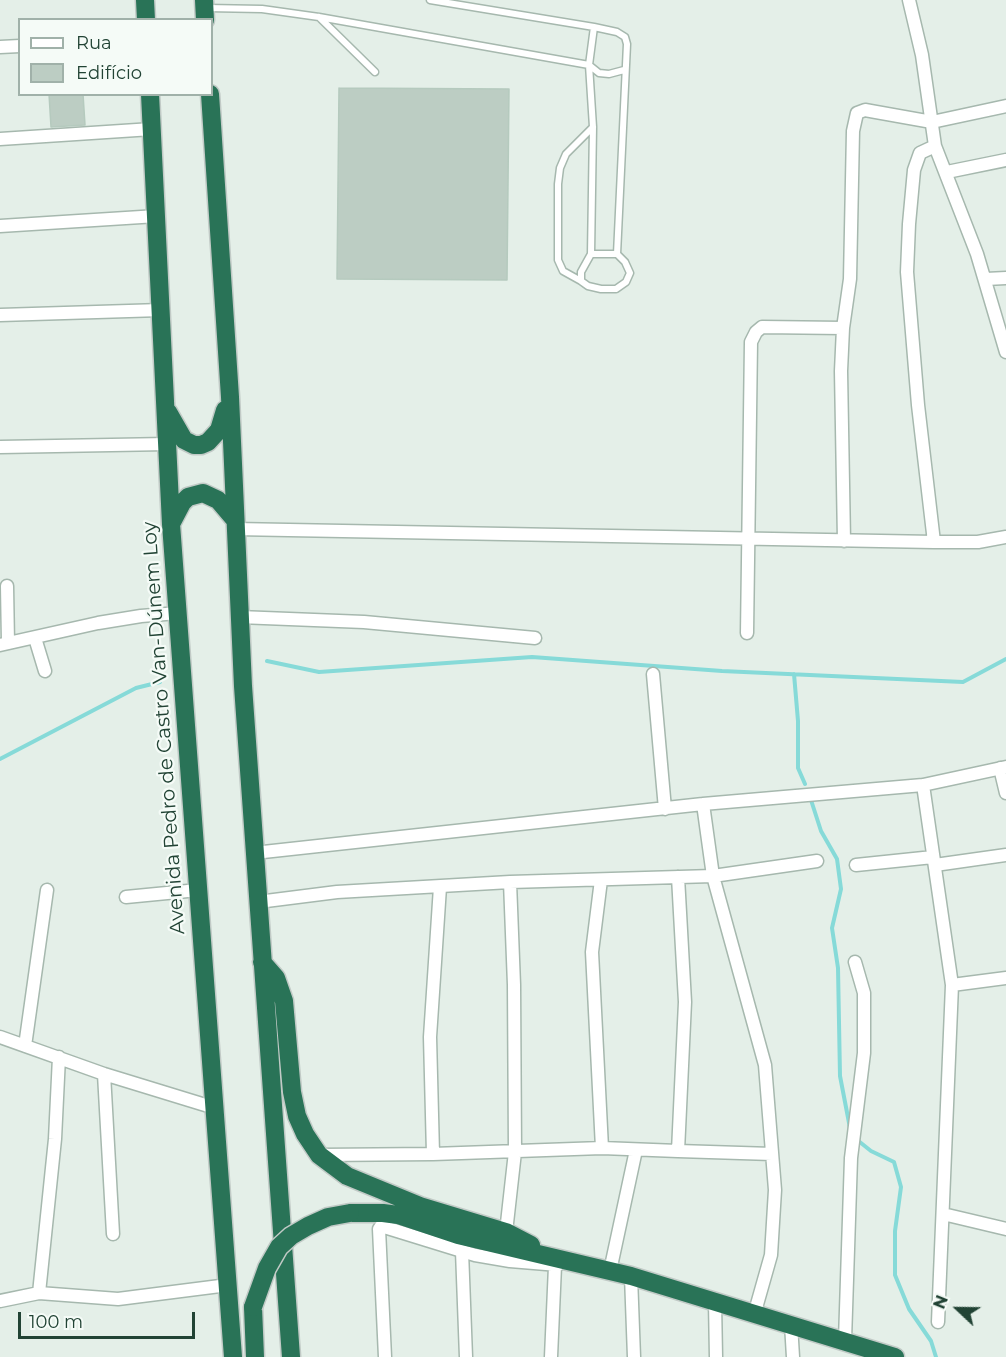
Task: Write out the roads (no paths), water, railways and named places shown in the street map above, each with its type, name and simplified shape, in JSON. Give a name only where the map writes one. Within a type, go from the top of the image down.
[{"type":"highway","points":[[145,0],[146,18]]},
{"type":"highway","name":"Avenida Pedro de Castro Van-Dúnem Loy","points":[[150,96],[171,524],[232,1357]]},
{"type":"highway","points":[[210,96],[230,397],[243,686],[291,1357]]},
{"type":"highway","points":[[165,405],[183,440],[194,445],[201,445],[219,430],[230,397]]},
{"type":"highway","points":[[171,524],[182,503],[188,497],[203,493],[218,500],[235,525]]},
{"type":"highway","points":[[262,962],[276,978],[284,1001],[292,1092],[297,1116],[305,1134],[319,1155],[347,1176],[420,1206],[506,1232],[559,1262]]},
{"type":"highway","points":[[255,1357],[252,1307],[270,1262],[285,1241],[308,1226],[328,1217],[350,1213],[398,1215],[458,1235],[559,1262],[631,1276],[754,1315],[845,1340],[874,1354],[895,1357]]},
{"type":"street","points":[[909,0],[922,55],[935,146],[986,279],[1006,352]]},
{"type":"street","points":[[0,47],[18,45]]},
{"type":"street","points":[[844,542],[841,371],[843,328],[850,279],[853,131],[857,113],[865,110],[932,122],[1006,106]]},
{"type":"street","points":[[0,139],[152,129]]},
{"type":"street","points":[[934,542],[918,405],[907,272],[914,170],[921,153],[935,146]]},
{"type":"street","points":[[946,172],[1006,160]]},
{"type":"street","points":[[0,226],[157,216]]},
{"type":"street","points":[[986,279],[1006,278]]},
{"type":"street","points":[[0,315],[161,310]]},
{"type":"street","points":[[747,633],[751,342],[756,332],[762,327],[843,328]]},
{"type":"street","points":[[0,447],[167,444]]},
{"type":"street","points":[[235,525],[844,542],[978,542],[1006,537]]},
{"type":"street","points":[[7,586],[4,644],[98,623],[178,613]]},
{"type":"street","points":[[239,617],[364,622],[535,638]]},
{"type":"street","points":[[35,638],[45,671]]},
{"type":"street","points":[[653,674],[665,809]]},
{"type":"street","points":[[254,853],[704,804],[923,785],[1003,768],[1006,793]]},
{"type":"street","points":[[923,785],[952,985],[938,1322]]},
{"type":"street","points":[[704,804],[713,876],[765,1065],[776,1190],[771,1255],[754,1315]]},
{"type":"street","points":[[856,865],[1006,855]]},
{"type":"street","points":[[258,902],[337,892],[510,882],[713,876],[817,861]]},
{"type":"street","points":[[678,877],[685,1002],[678,1151]]},
{"type":"street","points":[[601,880],[592,952],[602,1148]]},
{"type":"street","points":[[506,1232],[515,1152],[514,985],[510,882]]},
{"type":"street","points":[[434,1154],[430,1037],[440,887]]},
{"type":"street","points":[[25,1046],[47,890]]},
{"type":"street","points":[[126,897],[198,890]]},
{"type":"street","points":[[845,1340],[852,1158],[864,1053],[864,993],[855,962]]},
{"type":"street","points":[[952,985],[1006,978]]},
{"type":"street","points":[[0,1037],[104,1074],[215,1107]]},
{"type":"street","points":[[39,1293],[55,1139],[59,1057]]},
{"type":"street","points":[[104,1074],[113,1234]]},
{"type":"street","points":[[319,1155],[515,1152],[602,1148],[772,1154]]},
{"type":"street","points":[[610,1271],[636,1150]]},
{"type":"street","points":[[943,1214],[1006,1229]]},
{"type":"street","points":[[385,1357],[380,1227],[383,1226],[462,1251],[510,1262],[559,1262],[551,1357]]},
{"type":"street","points":[[462,1251],[466,1357]]},
{"type":"street","points":[[631,1276],[634,1357]]},
{"type":"street","points":[[0,1301],[39,1293],[118,1299],[228,1285]]},
{"type":"street","points":[[715,1302],[716,1357]]},
{"type":"street","points":[[791,1324],[793,1357]]},
{"type":"lane","points":[[430,0],[594,27],[617,32],[625,37],[627,44],[624,70],[618,254],[630,273],[626,282],[616,289],[588,286],[563,271],[558,260],[560,168],[566,154],[592,127]]},
{"type":"lane","points":[[204,9],[262,9],[319,17],[589,65],[599,73],[609,74],[624,70]]},
{"type":"lane","points":[[319,17],[375,72]]},
{"type":"lane","points":[[581,281],[581,272],[591,254],[592,127],[589,65],[594,27]]},
{"type":"lane","points":[[591,254],[618,254]]},
{"type":"waterway","points":[[267,661],[319,672],[532,657],[722,671],[963,682],[1006,659]]},
{"type":"waterway","points":[[794,674],[798,721],[798,768],[805,784]]},
{"type":"waterway","points":[[0,759],[136,688],[160,682]]},
{"type":"waterway","points":[[811,800],[821,831],[837,859],[841,889],[832,928],[838,968],[840,1076],[850,1128]]},
{"type":"waterway","points":[[856,1139],[871,1151],[894,1162],[901,1187],[895,1231],[895,1275],[909,1309],[931,1341],[936,1357]]}]
